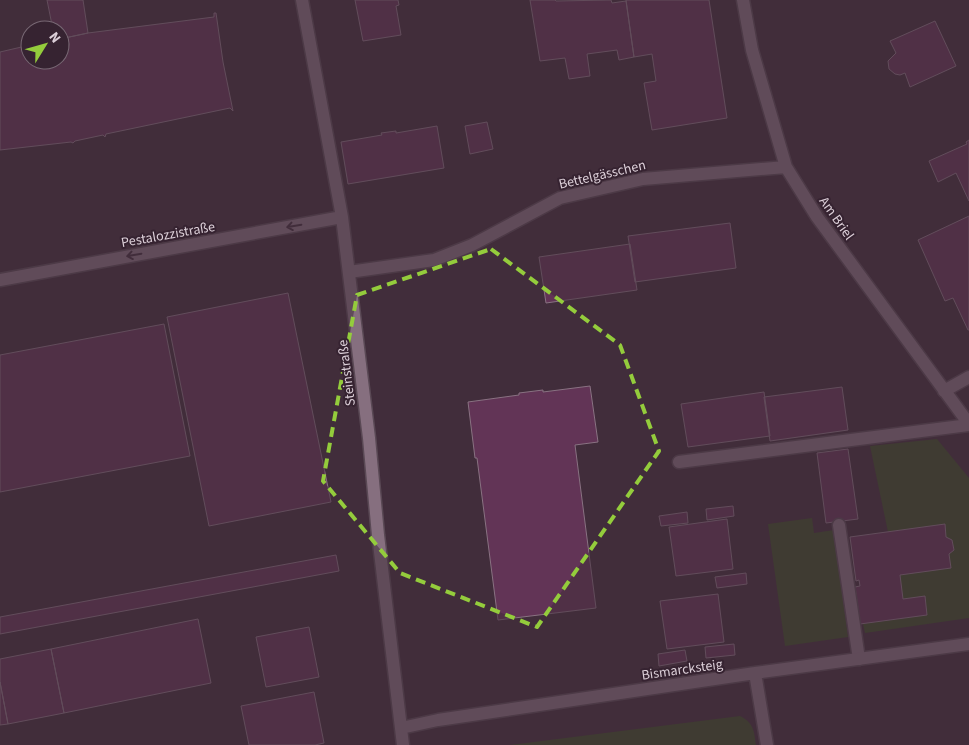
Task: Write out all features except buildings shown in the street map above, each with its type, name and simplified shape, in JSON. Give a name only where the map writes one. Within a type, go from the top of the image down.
[{"type":"street","name":"Steinstraße","points":[[302,0],[342,217],[403,745]]},
{"type":"street","name":"Am Briel","points":[[743,0],[752,50],[786,167],[816,217],[969,424]]},
{"type":"street","name":"Bettelgässchen","points":[[349,272],[434,260],[472,245],[560,198],[643,178],[786,167]]},
{"type":"street","name":"Pestalozzistraße","points":[[0,280],[342,217]]},
{"type":"street","points":[[944,391],[969,377]]},
{"type":"street","points":[[679,462],[969,424]]},
{"type":"street","points":[[839,525],[859,659]]},
{"type":"street","name":"Bismarcksteig","points":[[401,728],[447,719],[755,673],[969,644]]},
{"type":"street","points":[[755,673],[767,745]]},
{"type":"highlighted area","points":[[491,249],[620,345],[659,451],[537,627],[400,573],[323,481],[357,295]]},
{"type":"green space","points":[[937,439],[969,478],[969,618],[865,633],[863,624],[927,615],[925,596],[903,599],[900,575],[949,554],[954,550],[952,540],[946,537],[944,525],[888,532],[870,446]]},
{"type":"green space","points":[[812,518],[814,533],[834,530],[848,637],[785,646],[768,524]]},
{"type":"green space","points":[[740,716],[751,725],[756,745],[510,745]]}]
